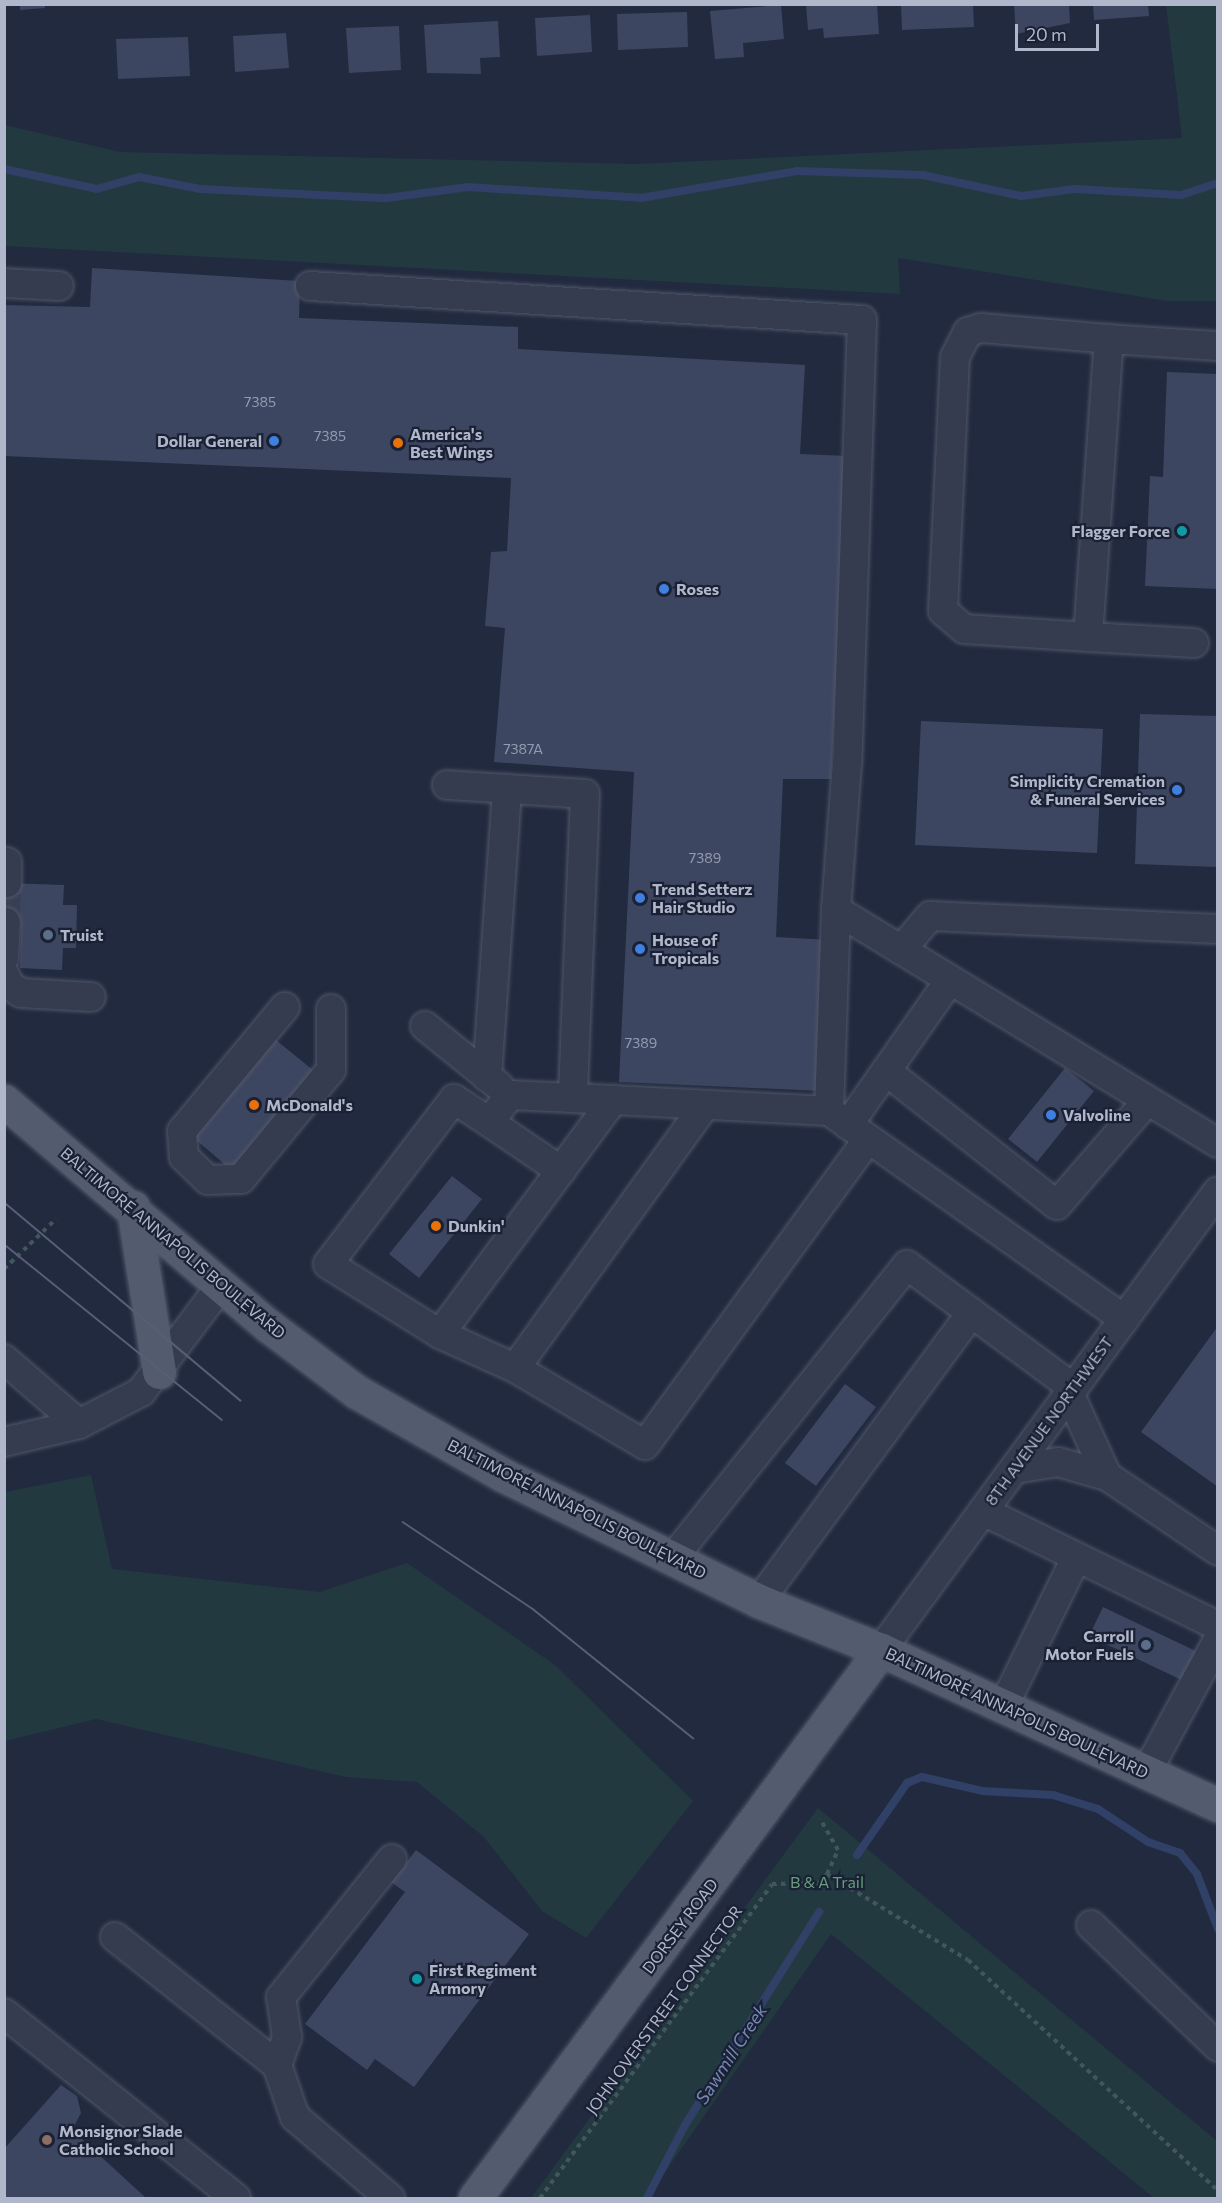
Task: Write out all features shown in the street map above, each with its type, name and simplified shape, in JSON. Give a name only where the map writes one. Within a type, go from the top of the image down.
[{"type":"main road","name":"BALTIMORE ANNAPOLIS BOULEVARD","points":[[4,1101],[222,1284],[357,1392],[503,1475],[759,1601],[881,1650],[1218,1804]]},
{"type":"main road","points":[[133,1207],[159,1372]]},
{"type":"main road","name":"DORSEY ROAD","points":[[475,2199],[881,1650]]},
{"type":"street","points":[[4,283],[59,286]]},
{"type":"street","points":[[310,286],[862,320],[847,763],[836,910],[848,1125]]},
{"type":"street","points":[[1194,643],[964,629],[943,611],[955,357],[968,332],[981,328],[1218,346]]},
{"type":"street","points":[[1088,637],[1109,339]]},
{"type":"street","points":[[447,785],[585,794],[573,1098]]},
{"type":"street","points":[[487,1077],[507,789]]},
{"type":"street","points":[[836,910],[1218,1143]]},
{"type":"street","points":[[901,950],[930,916],[1218,929]]},
{"type":"street","points":[[4,958],[6,922]]},
{"type":"street","points":[[4,973],[9,985],[21,993],[91,997]]},
{"type":"street","points":[[561,1170],[454,1099],[328,1264],[440,1334],[515,1368],[645,1445],[848,1125],[950,980]]},
{"type":"street","points":[[285,1007],[182,1131],[184,1158],[208,1180],[241,1179],[331,1070],[331,1009]]},
{"type":"street","points":[[425,1026],[510,1095],[705,1105],[848,1125],[1124,1320]]},
{"type":"street","points":[[886,1071],[1057,1205],[1147,1101]]},
{"type":"street","points":[[489,1122],[510,1095]]},
{"type":"street","points":[[440,1334],[614,1100]]},
{"type":"street","points":[[515,1368],[705,1105]]},
{"type":"street","name":"8TH AVENUE NORTHWEST","points":[[881,1650],[1218,1191]]},
{"type":"street","points":[[673,1558],[907,1265],[1071,1391],[1107,1476]]},
{"type":"street","points":[[4,1442],[79,1424],[126,1402],[159,1372],[222,1284]]},
{"type":"street","points":[[759,1601],[971,1313]]},
{"type":"street","points":[[4,1359],[79,1424]]},
{"type":"street","points":[[1014,1469],[1058,1462],[1107,1476],[1218,1551]]},
{"type":"street","points":[[983,1511],[1075,1560],[1218,1626]]},
{"type":"street","points":[[1003,1707],[1075,1560]]},
{"type":"street","points":[[1146,1773],[1218,1640]]},
{"type":"street","points":[[277,2065],[286,2037],[281,1997],[392,1859]]},
{"type":"street","points":[[1091,1925],[1218,2047]]},
{"type":"street","points":[[115,1937],[277,2065],[295,2117],[390,2199]]},
{"type":"street","points":[[4,2013],[236,2199]]},
{"type":"path","points":[[4,1269],[56,1219]]},
{"type":"path","points":[[820,1819],[838,1850],[827,1874],[968,1960],[1218,2192]]},
{"type":"path","name":"JOHN OVERSTREET CONNECTOR","points":[[540,2199],[772,1884],[819,1883],[827,1874]]},
{"type":"green space","points":[[1166,5],[1217,5],[1217,301],[1168,301],[898,258],[900,294],[5,246],[5,125],[120,152],[636,164],[1182,138]]},
{"type":"green space","points":[[91,1475],[112,1569],[320,1592],[407,1563],[555,1665],[693,1801],[586,1938],[542,1911],[484,1837],[417,1782],[346,1777],[96,1719],[5,1741],[5,1492]]},
{"type":"green space","name":"B & A Trail","points":[[818,1808],[1217,2141],[1217,2198],[1154,2198],[831,1934],[647,2198],[531,2198]]},
{"type":"building","points":[[20,4],[45,4],[45,8],[20,10]]},
{"type":"building","points":[[806,4],[877,4],[879,34],[824,38],[823,28],[808,30]]},
{"type":"building","points":[[901,4],[973,4],[974,27],[902,30]]},
{"type":"building","points":[[1014,4],[1069,4],[1070,23],[1016,34]]},
{"type":"building","points":[[1093,4],[1148,4],[1149,16],[1094,20]]},
{"type":"building","points":[[781,5],[784,39],[743,43],[744,57],[715,59],[710,11]]},
{"type":"building","points":[[687,12],[688,47],[618,50],[617,14]]},
{"type":"building","points":[[590,15],[592,52],[537,56],[535,18]]},
{"type":"building","points":[[498,21],[500,57],[480,58],[481,74],[427,73],[424,25]]},
{"type":"building","points":[[399,26],[401,70],[349,73],[346,28]]},
{"type":"building","points":[[286,33],[289,68],[235,72],[233,36]]},
{"type":"building","points":[[188,37],[190,76],[118,79],[116,39]]},
{"type":"building","points":[[92,268],[300,281],[299,318],[518,327],[518,349],[805,365],[800,454],[847,456],[831,779],[783,779],[776,937],[829,940],[821,1091],[619,1082],[634,772],[494,762],[505,628],[485,626],[491,552],[507,551],[511,478],[4,456],[4,305],[90,307]]},
{"type":"building","name":"Flagger Force","points":[[1167,372],[1218,374],[1218,589],[1145,586],[1150,476],[1163,477]]},
{"type":"building","name":"Simplicity Cremation & Funeral Services","points":[[1140,714],[1218,716],[1218,867],[1135,864]]},
{"type":"building","points":[[921,721],[1103,729],[1097,853],[915,845]]},
{"type":"building","name":"Truist","points":[[4,883],[64,885],[63,905],[77,905],[76,948],[63,948],[62,970],[20,968],[21,922],[4,922]]},
{"type":"building","name":"McDonald's","points":[[271,1036],[319,1075],[236,1174],[189,1134]]},
{"type":"building","name":"Valvoline","points":[[1065,1068],[1094,1091],[1037,1162],[1008,1139]]},
{"type":"building","name":"Dunkin'","points":[[452,1176],[482,1199],[419,1278],[389,1254]]},
{"type":"building","points":[[1218,1326],[1218,1487],[1141,1432]]},
{"type":"building","points":[[845,1384],[876,1407],[816,1486],[785,1463]]},
{"type":"building","name":"Carroll Motor Fuels","points":[[1103,1607],[1202,1654],[1188,1683],[1089,1636]]},
{"type":"building","name":"First Regiment Armory","points":[[416,1850],[529,1934],[414,2087],[375,2059],[367,2070],[305,2024],[405,1892],[391,1882]]},
{"type":"building","name":"Monsignor Slade Catholic School","points":[[61,2085],[77,2096],[81,2113],[72,2130],[146,2198],[4,2198],[4,2149]]},
{"type":"waterway","points":[[4,169],[97,189],[139,177],[200,189],[387,198],[468,187],[641,198],[797,171],[923,175],[1021,196],[1075,189],[1181,195],[1218,183]]},
{"type":"waterway","name":"Sawmill Creek","points":[[857,1855],[907,1783],[922,1777],[983,1791],[1053,1795],[1098,1809],[1148,1842],[1180,1853],[1197,1874],[1218,1929]]},
{"type":"waterway","name":"Sawmill Creek","points":[[647,2198],[685,2125],[819,1912]]},
{"type":"tunnel","points":[[6,922],[7,883]]},
{"type":"tram line","points":[[4,1202],[241,1401]]},
{"type":"tram line","points":[[4,1244],[222,1420]]},
{"type":"tram line","points":[[403,1522],[533,1609],[693,1738]]},
{"type":"place","name":"Dollar General","points":[[274,441]]},
{"type":"place","name":"America's Best Wings","points":[[398,443]]},
{"type":"place","name":"Flagger Force","points":[[1182,531]]},
{"type":"place","name":"Roses","points":[[664,589]]},
{"type":"place","name":"Simplicity Cremation & Funeral Services","points":[[1177,790]]},
{"type":"place","name":"Trend Setterz Hair Studio","points":[[640,898]]},
{"type":"place","name":"Truist","points":[[48,935]]},
{"type":"place","name":"House of Tropicals","points":[[640,949]]},
{"type":"place","name":"McDonald's","points":[[254,1105]]},
{"type":"place","name":"Valvoline","points":[[1051,1115]]},
{"type":"place","name":"Dunkin'","points":[[436,1226]]},
{"type":"place","name":"Carroll Motor Fuels","points":[[1146,1645]]},
{"type":"place","name":"First Regiment Armory","points":[[417,1979]]},
{"type":"place","name":"Monsignor Slade Catholic School","points":[[47,2140]]}]
